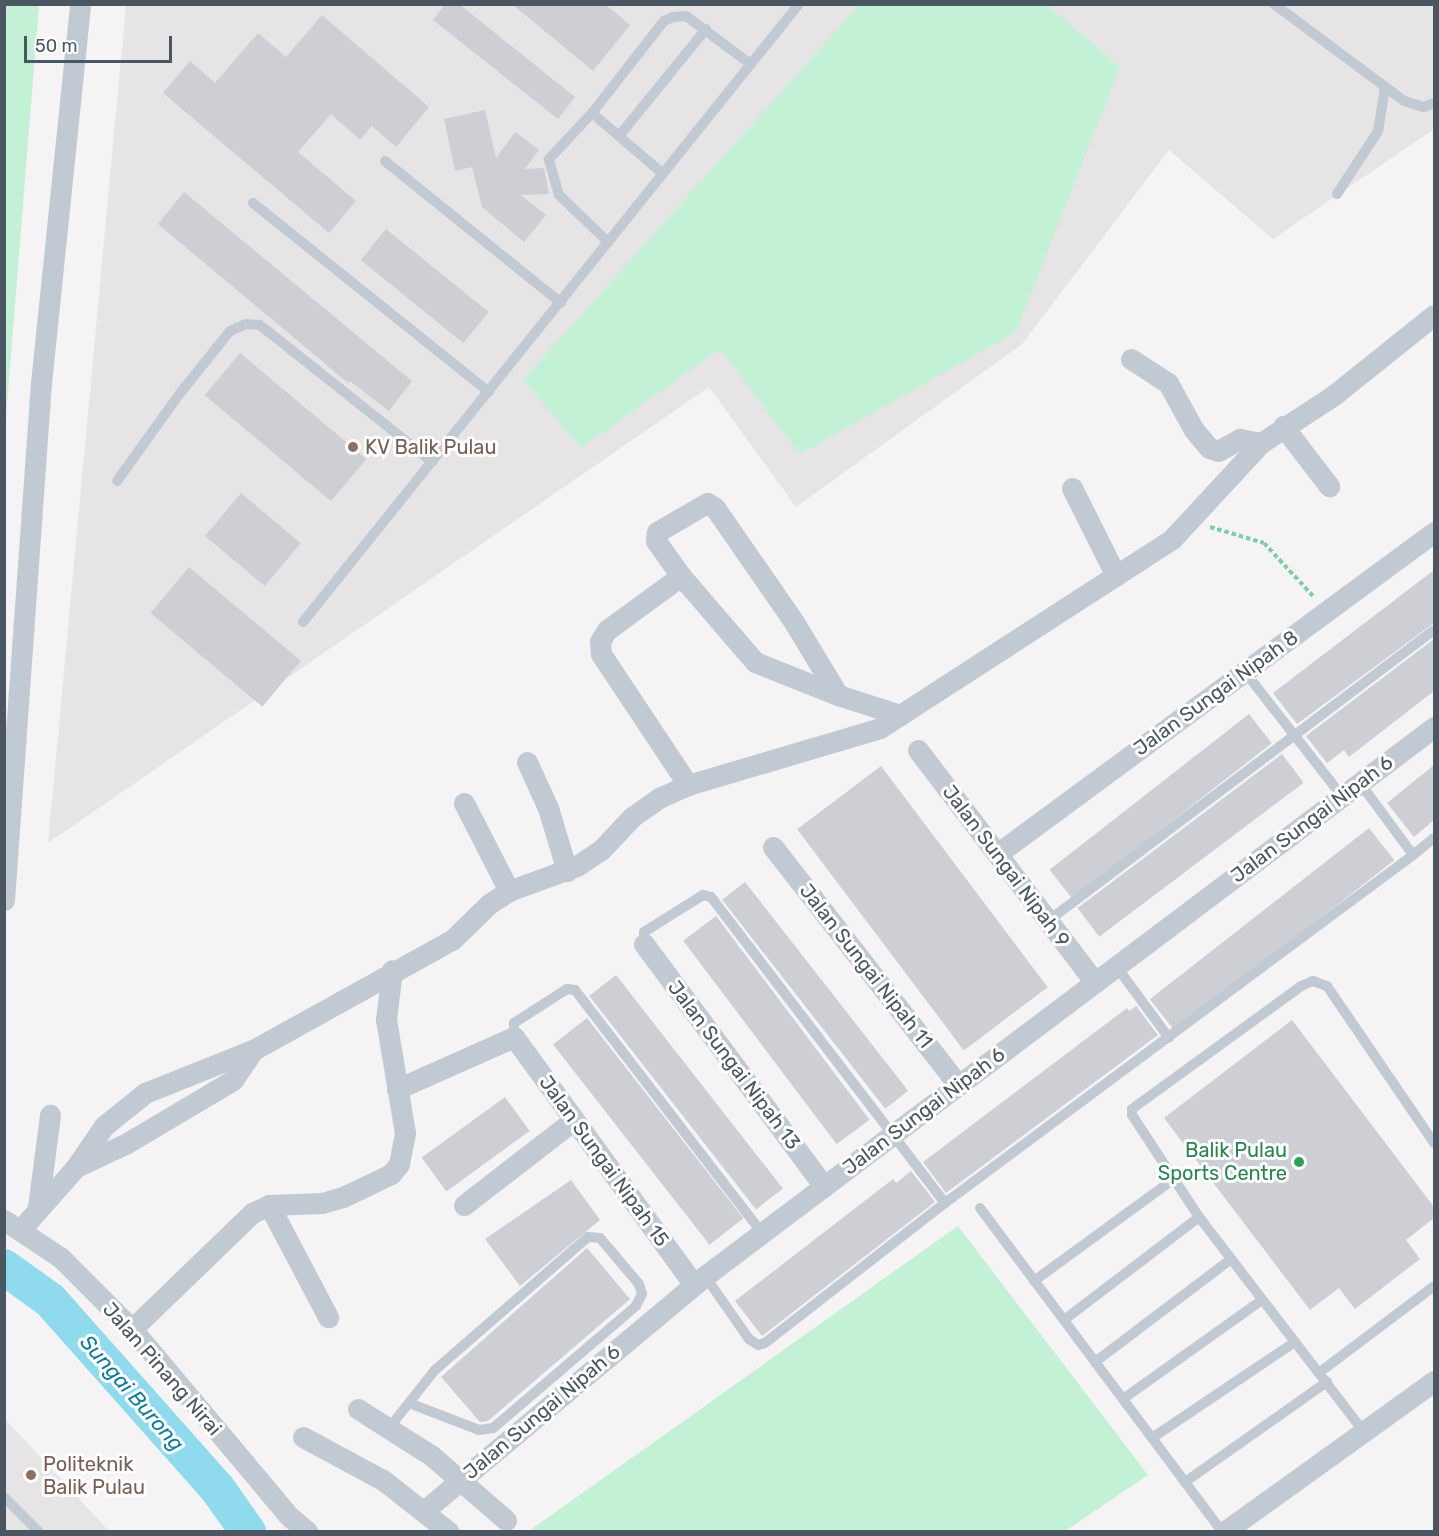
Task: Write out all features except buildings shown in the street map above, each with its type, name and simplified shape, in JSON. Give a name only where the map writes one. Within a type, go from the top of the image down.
[{"type":"street","points":[[4,900],[41,383],[80,4]]},
{"type":"street","points":[[13,1224],[38,1207],[76,1167],[104,1126],[145,1093],[255,1049],[392,970],[452,940],[489,904],[509,891],[567,871],[601,850],[644,807],[688,785],[871,734],[1116,576],[1190,523],[1224,479],[1261,443],[1283,426],[1334,395],[1434,315]]},
{"type":"street","points":[[1131,359],[1168,384],[1194,430],[1209,448],[1218,450],[1240,439],[1261,443]]},
{"type":"street","points":[[1283,426],[1329,486]]},
{"type":"street","points":[[1072,488],[1116,576]]},
{"type":"street","points":[[838,695],[794,622],[715,508],[707,503],[655,537],[681,576],[755,662],[838,695],[900,715]]},
{"type":"street","name":"Jalan Sungai Nipah 8","points":[[997,854],[1434,532]]},
{"type":"street","points":[[681,576],[607,630],[600,641],[601,654],[688,785]]},
{"type":"street","name":"Jalan Sungai Nipah 6","points":[[425,1510],[699,1280],[1434,727]]},
{"type":"street","name":"Jalan Sungai Nipah 9","points":[[918,750],[1095,982]]},
{"type":"street","points":[[527,762],[548,808],[567,871]]},
{"type":"street","points":[[464,803],[509,891]]},
{"type":"street","name":"Jalan Sungai Nipah 11","points":[[773,846],[958,1085]]},
{"type":"street","name":"Jalan Sungai Nipah 13","points":[[644,944],[824,1186]]},
{"type":"street","points":[[132,1329],[234,1227],[269,1205],[322,1203],[391,1174],[404,1149],[405,1133],[386,1020],[392,970]]},
{"type":"street","points":[[397,1089],[514,1037]]},
{"type":"street","name":"Jalan Sungai Nipah 15","points":[[514,1037],[574,1120],[699,1280]]},
{"type":"street","points":[[76,1167],[127,1143],[233,1080],[255,1049]]},
{"type":"street","points":[[38,1207],[50,1115]]},
{"type":"street","points":[[464,1205],[574,1120]]},
{"type":"street","points":[[269,1205],[328,1317]]},
{"type":"street","name":"Jalan Pinang Nirai","points":[[13,1224],[61,1258],[132,1329],[290,1517],[308,1532]]},
{"type":"street","points":[[1223,1532],[1434,1381]]},
{"type":"street","points":[[358,1409],[389,1428],[459,1480],[506,1520]]},
{"type":"street","points":[[303,1437],[383,1480],[425,1510],[449,1532]]},
{"type":"lane","points":[[303,622],[799,4]]},
{"type":"lane","points":[[1274,4],[1385,88],[1414,105],[1434,103]]},
{"type":"lane","points":[[608,242],[559,195],[549,159],[591,113],[664,21],[686,16],[750,63]]},
{"type":"lane","points":[[619,136],[706,30]]},
{"type":"lane","points":[[1337,194],[1378,131],[1385,88]]},
{"type":"lane","points":[[591,113],[662,173]]},
{"type":"lane","points":[[385,161],[561,303]]},
{"type":"lane","points":[[253,203],[489,392]]},
{"type":"lane","points":[[117,482],[181,392],[230,331],[246,324],[260,325],[432,462]]},
{"type":"lane","points":[[1048,921],[1434,630]]},
{"type":"lane","points":[[1245,672],[1342,796]]},
{"type":"lane","points":[[1360,783],[1413,855]]},
{"type":"lane","points":[[699,1280],[749,1339],[758,1345],[765,1343],[945,1203],[1434,838]]},
{"type":"lane","points":[[644,944],[644,932],[703,895],[711,897],[891,1136],[945,1203]]},
{"type":"lane","points":[[1116,966],[1169,1038]]},
{"type":"lane","points":[[1364,1432],[1199,1217],[1132,1115],[1137,1102],[1301,986],[1313,981],[1327,986],[1434,1143]]},
{"type":"lane","points":[[514,1037],[514,1023],[567,989],[575,990],[762,1233]]},
{"type":"lane","points":[[1035,1281],[1174,1179]]},
{"type":"lane","points":[[980,1208],[1223,1532]]},
{"type":"lane","points":[[1064,1320],[1199,1217]]},
{"type":"lane","points":[[389,1428],[435,1370],[588,1237],[600,1238],[639,1284],[642,1294],[636,1305],[493,1428],[479,1430],[409,1403]]},
{"type":"lane","points":[[1095,1362],[1231,1259]]},
{"type":"lane","points":[[1320,1372],[1434,1286]]},
{"type":"lane","points":[[1123,1399],[1262,1300]]},
{"type":"lane","points":[[1152,1438],[1295,1342]]},
{"type":"lane","points":[[1185,1482],[1327,1382]]},
{"type":"lane","points":[[4,1497],[39,1532]]},
{"type":"path","points":[[1190,523],[1264,543],[1326,611]]},
{"type":"shaded area","name":"KV Balik Pulau","points":[[126,5],[1434,5],[1434,129],[1273,239],[1169,150],[1022,344],[796,507],[709,387],[48,843]]},
{"type":"shaded area","name":"Politeknik Balik Pulau","points":[[5,1419],[109,1531],[5,1531]]},
{"type":"green space","points":[[860,4],[1047,5],[1120,67],[1016,332],[800,454],[720,349],[581,448],[523,380]]},
{"type":"green space","points":[[4,5],[39,5],[5,429]]},
{"type":"green space","points":[[958,1226],[1148,1475],[1065,1531],[529,1531]]},
{"type":"waterway","name":"Sungai Burong","points":[[4,1267],[50,1300],[217,1488],[248,1532]]},
{"type":"place","name":"KV Balik Pulau","points":[[353,447]]},
{"type":"place","name":"Balik Pulau Sports Centre","points":[[1299,1162]]},
{"type":"place","name":"Politeknik Balik Pulau","points":[[31,1475]]}]
